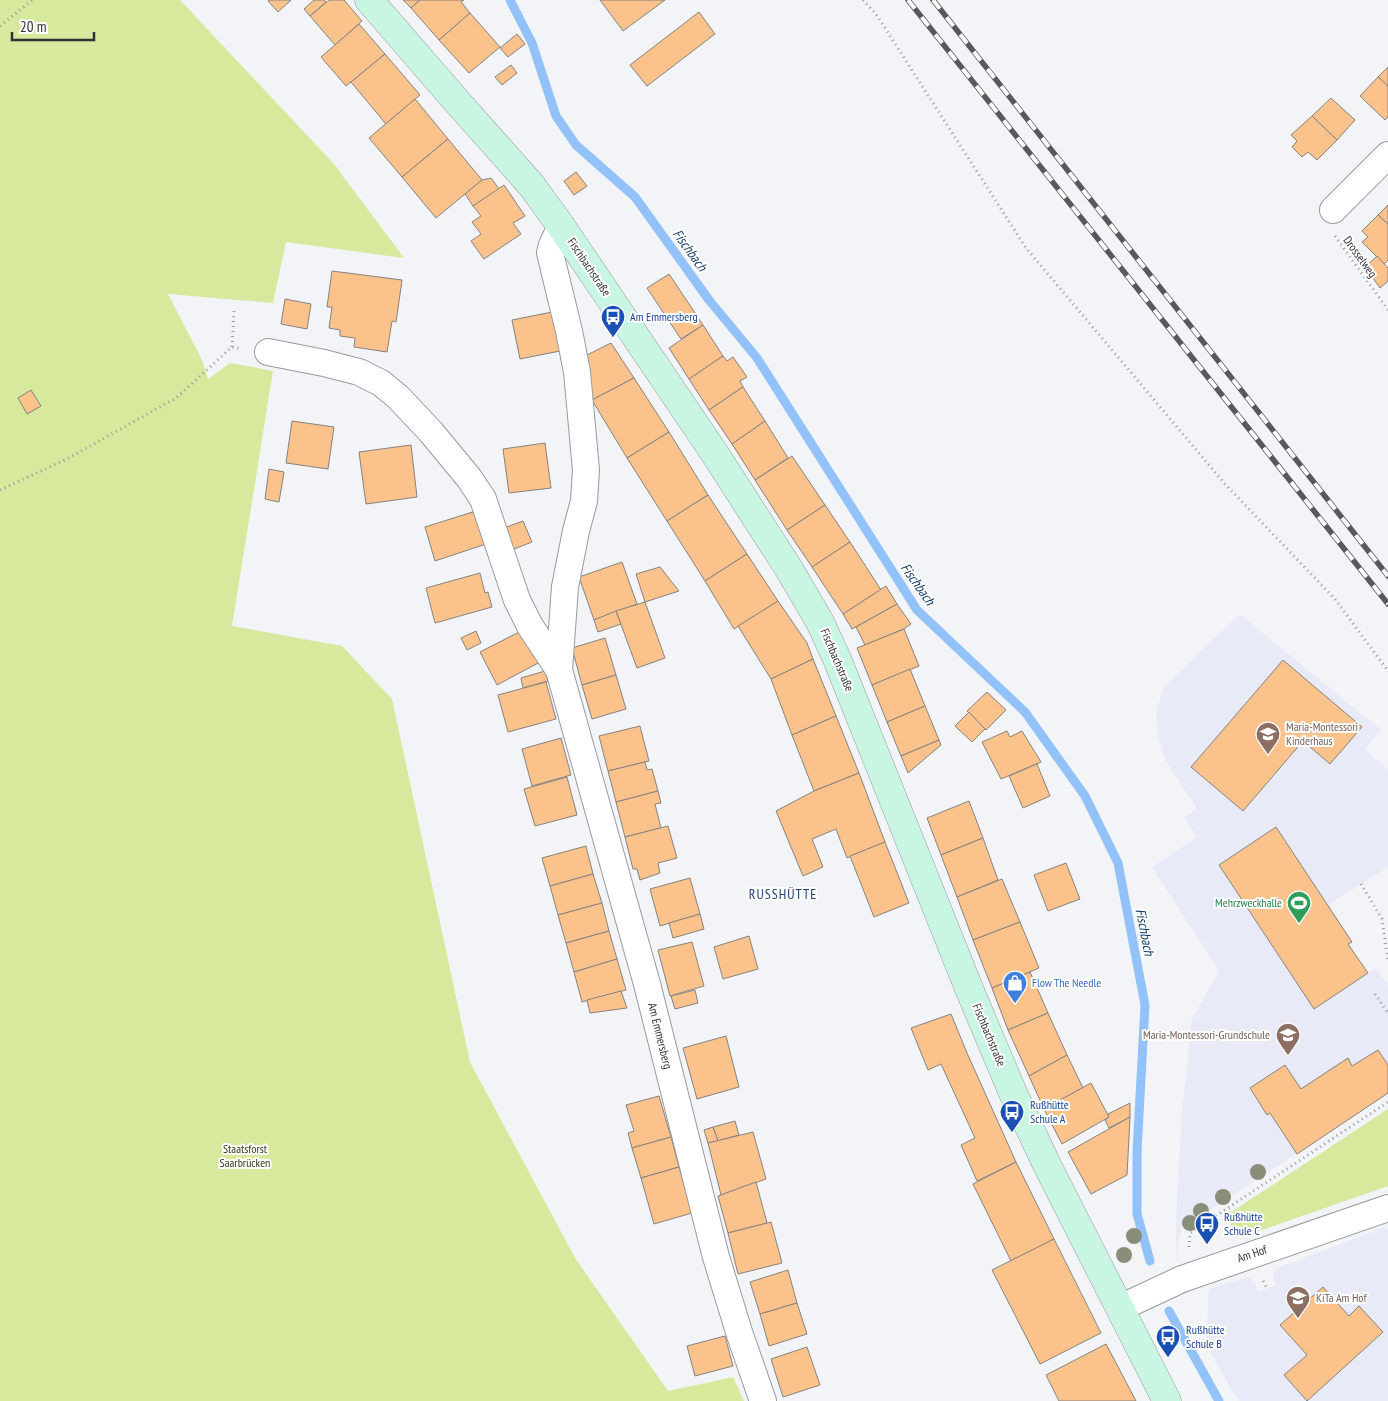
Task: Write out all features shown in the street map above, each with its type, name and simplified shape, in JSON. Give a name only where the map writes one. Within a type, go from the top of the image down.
[{"type":"main road","name":"Fischbachstraße","points":[[369,0],[452,97],[532,186],[716,454],[789,569],[820,622],[837,659],[970,991],[1013,1093],[1048,1167],[1167,1401]]},
{"type":"street","points":[[1333,210],[1388,156]]},
{"type":"street","name":"Am Emmersberg","points":[[559,670],[565,587],[584,500],[586,470],[578,372],[550,253],[561,226]]},
{"type":"street","name":"Am Emmersberg","points":[[268,352],[360,372],[381,383],[398,397],[431,432],[469,478],[483,500],[517,600],[530,626],[559,670],[644,975],[716,1257],[740,1336],[763,1401]]},
{"type":"street","name":"Am Hof","points":[[1120,1308],[1182,1278],[1388,1208]]},
{"type":"path","points":[[0,26],[32,0]]},
{"type":"path","points":[[863,0],[876,14],[1026,248],[1225,484],[1335,599],[1388,672]]},
{"type":"path","name":"Drosselweg","points":[[1333,210],[1330,230],[1388,310]]},
{"type":"path","points":[[0,490],[69,458],[176,398],[232,348],[234,311]]},
{"type":"path","points":[[232,348],[268,352]]},
{"type":"path","points":[[1360,884],[1382,919],[1388,962]]},
{"type":"path","points":[[1375,994],[1388,1013]]},
{"type":"path","points":[[1189,1251],[1190,1233],[1388,1102]]},
{"type":"path","points":[[1263,1281],[1266,1289]]},
{"type":"shaded area","points":[[1240,614],[1381,730],[1365,749],[1388,770],[1388,867],[1328,905],[1276,827],[1219,865],[1314,1009],[1376,968],[1388,986],[1388,1093],[1198,1218],[1189,1216],[1183,1219],[1176,1257],[1176,1216],[1182,1112],[1192,1019],[1219,971],[1152,867],[1197,837],[1184,817],[1197,809],[1166,761],[1159,740],[1156,714],[1164,687]]},
{"type":"shaded area","name":"KiTa Am Hof","points":[[1385,1227],[1388,1231],[1388,1401],[1240,1401],[1234,1395],[1206,1344],[1209,1289],[1248,1277],[1255,1284],[1258,1292],[1276,1285],[1273,1277],[1275,1269]]},
{"type":"green space","name":"Staatsforst Saarbrücken","points":[[0,0],[180,0],[334,164],[404,258],[286,242],[273,303],[168,294],[202,360],[208,379],[230,363],[273,371],[232,626],[342,646],[392,699],[470,1062],[575,1258],[668,1391],[733,1377],[744,1401],[0,1401]]},
{"type":"green space","points":[[1388,1109],[1388,1186],[1242,1237],[1239,1237],[1233,1231],[1227,1215]]},
{"type":"building","points":[[269,0],[291,0],[278,12]]},
{"type":"building","points":[[314,0],[324,0],[326,2],[310,16],[304,9]]},
{"type":"building","points":[[329,0],[344,0],[362,21],[335,45],[310,16]]},
{"type":"building","points":[[403,0],[420,0],[411,8]]},
{"type":"building","points":[[420,0],[464,0],[461,2],[470,13],[439,40],[411,8]]},
{"type":"building","points":[[600,0],[665,0],[623,31]]},
{"type":"building","points":[[699,12],[715,34],[647,86],[630,65]]},
{"type":"building","points":[[470,13],[500,47],[469,73],[439,40]]},
{"type":"building","points":[[359,24],[385,54],[346,86],[321,57]]},
{"type":"building","points":[[517,34],[525,44],[508,57],[500,48]]},
{"type":"building","points":[[385,54],[420,95],[386,124],[351,82]]},
{"type":"building","points":[[511,65],[517,73],[502,85],[495,77]]},
{"type":"building","points":[[1388,67],[1388,86],[1378,77]]},
{"type":"building","points":[[1378,77],[1388,86],[1388,117],[1385,120],[1360,96]]},
{"type":"building","points":[[1331,98],[1355,120],[1337,140],[1312,116]]},
{"type":"building","points":[[415,99],[448,139],[402,177],[369,138]]},
{"type":"building","points":[[1312,116],[1337,140],[1317,160],[1308,152],[1302,157],[1292,147],[1297,141],[1291,135]]},
{"type":"building","points":[[448,139],[482,180],[436,218],[402,177]]},
{"type":"building","points":[[576,172],[587,186],[574,195],[564,181]]},
{"type":"building","points":[[491,178],[499,189],[473,206],[465,194],[482,180]]},
{"type":"building","points":[[504,185],[525,216],[513,223],[521,234],[484,259],[471,241],[481,234],[472,222],[481,216],[473,206]]},
{"type":"building","points":[[1388,205],[1388,224],[1378,215]]},
{"type":"building","points":[[1378,215],[1388,224],[1388,260],[1384,264],[1362,242],[1368,237],[1362,231]]},
{"type":"building","points":[[1377,256],[1388,268],[1388,281],[1380,288],[1365,267]]},
{"type":"building","points":[[332,271],[402,280],[396,322],[392,321],[387,352],[354,347],[355,338],[340,336],[340,330],[329,328],[332,307],[327,307]]},
{"type":"building","points":[[669,274],[703,325],[681,339],[647,288]]},
{"type":"building","points":[[285,299],[311,304],[307,329],[281,324]]},
{"type":"building","points":[[552,312],[560,351],[520,359],[512,320]]},
{"type":"building","points":[[703,325],[723,356],[689,379],[669,348]]},
{"type":"building","points":[[611,343],[634,378],[592,400],[587,355]]},
{"type":"building","points":[[723,356],[727,361],[733,357],[747,377],[740,381],[743,387],[709,410],[689,379]]},
{"type":"building","points":[[634,378],[669,432],[627,458],[592,400]]},
{"type":"building","points":[[743,387],[765,421],[732,444],[709,410]]},
{"type":"building","points":[[31,390],[41,406],[27,414],[18,398]]},
{"type":"building","points":[[292,421],[334,427],[328,469],[286,463]]},
{"type":"building","points":[[765,421],[788,458],[755,480],[732,444]]},
{"type":"building","points":[[669,432],[708,495],[667,521],[627,458]]},
{"type":"building","points":[[545,443],[551,488],[509,493],[503,449]]},
{"type":"building","points":[[411,445],[417,497],[366,504],[359,452]]},
{"type":"building","points":[[792,456],[825,505],[787,530],[755,480]]},
{"type":"building","points":[[269,469],[284,472],[279,502],[265,499]]},
{"type":"building","points":[[708,495],[747,554],[705,581],[667,521]]},
{"type":"building","points":[[825,505],[850,542],[812,567],[787,530]]},
{"type":"building","points":[[479,510],[489,543],[435,561],[425,527]]},
{"type":"building","points":[[523,521],[532,542],[509,551],[501,529]]},
{"type":"building","points":[[850,542],[881,590],[843,614],[812,567]]},
{"type":"building","points":[[747,554],[778,601],[734,629],[705,581]]},
{"type":"building","points":[[622,562],[637,604],[594,620],[579,577]]},
{"type":"building","points":[[660,567],[679,591],[645,602],[636,574]]},
{"type":"building","points":[[480,573],[485,593],[488,592],[492,607],[435,623],[426,588]]},
{"type":"building","points":[[886,586],[897,604],[852,629],[843,614]]},
{"type":"building","points":[[778,601],[807,643],[813,659],[771,679],[738,626]]},
{"type":"building","points":[[645,602],[665,658],[637,668],[616,611]]},
{"type":"building","points":[[897,604],[911,624],[904,629],[865,645],[856,627]]},
{"type":"building","points":[[616,611],[621,624],[598,632],[594,620]]},
{"type":"building","points":[[904,629],[919,666],[872,685],[857,648]]},
{"type":"building","points":[[523,630],[540,662],[497,685],[480,652]]},
{"type":"building","points":[[476,631],[481,643],[467,650],[461,638]]},
{"type":"building","points":[[605,638],[616,675],[582,685],[572,648]]},
{"type":"building","points":[[813,659],[836,716],[792,735],[771,679]]},
{"type":"building","points":[[1283,660],[1362,727],[1330,764],[1303,741],[1243,811],[1191,767]]},
{"type":"building","points":[[910,669],[925,706],[887,722],[872,685]]},
{"type":"building","points":[[545,671],[548,681],[523,688],[521,678]]},
{"type":"building","points":[[616,675],[626,709],[592,719],[582,685]]},
{"type":"building","points":[[546,682],[556,719],[508,732],[498,695]]},
{"type":"building","points":[[987,692],[1006,710],[986,730],[967,711]]},
{"type":"building","points":[[925,706],[939,740],[901,756],[887,722]]},
{"type":"building","points":[[969,712],[985,729],[972,742],[955,726]]},
{"type":"building","points":[[836,716],[859,773],[814,791],[792,735]]},
{"type":"building","points":[[640,726],[649,761],[608,771],[599,736]]},
{"type":"building","points":[[1007,731],[1010,737],[1022,731],[1041,762],[1001,779],[982,742]]},
{"type":"building","points":[[561,738],[571,775],[532,786],[522,749]]},
{"type":"building","points":[[939,740],[941,745],[908,773],[901,756]]},
{"type":"building","points":[[645,762],[647,770],[652,769],[658,791],[616,802],[608,771]]},
{"type":"building","points":[[1037,764],[1050,796],[1023,808],[1009,776]]},
{"type":"building","points":[[859,773],[885,842],[847,858],[836,829],[812,839],[823,867],[803,876],[776,811],[814,791]]},
{"type":"building","points":[[567,777],[577,815],[535,826],[524,789]]},
{"type":"building","points":[[658,791],[661,803],[655,804],[661,828],[625,837],[616,802]]},
{"type":"building","points":[[969,801],[983,838],[941,855],[927,818]]},
{"type":"building","points":[[668,826],[677,858],[658,863],[660,873],[640,880],[637,869],[633,869],[625,837]]},
{"type":"building","name":"Mehrzweckhalle","points":[[1276,827],[1352,942],[1348,944],[1368,973],[1314,1009],[1219,865]]},
{"type":"building","points":[[983,838],[998,880],[957,897],[941,855]]},
{"type":"building","points":[[885,842],[909,903],[874,917],[850,856]]},
{"type":"building","points":[[586,846],[593,874],[550,886],[542,858]]},
{"type":"building","points":[[1066,863],[1080,899],[1048,911],[1034,875]]},
{"type":"building","points":[[593,874],[602,903],[558,915],[550,886]]},
{"type":"building","points":[[690,878],[700,914],[660,926],[650,889]]},
{"type":"building","points":[[1002,879],[1020,922],[973,940],[957,897]]},
{"type":"building","points":[[602,903],[609,931],[566,943],[558,915]]},
{"type":"building","points":[[700,914],[704,929],[673,938],[669,923]]},
{"type":"building","points":[[1020,922],[1039,968],[992,988],[973,940]]},
{"type":"building","points":[[609,931],[617,959],[574,972],[566,943]]},
{"type":"building","points":[[749,936],[758,969],[723,979],[714,947]]},
{"type":"building","points":[[692,942],[704,986],[670,996],[658,950]]},
{"type":"building","points":[[617,959],[626,990],[582,1002],[574,972]]},
{"type":"building","points":[[1030,972],[1048,1013],[1008,1030],[992,988]]},
{"type":"building","points":[[695,990],[698,1003],[675,1009],[671,996]]},
{"type":"building","points":[[621,991],[627,1008],[590,1013],[587,1000]]},
{"type":"building","points":[[1048,1013],[1067,1055],[1029,1076],[1008,1030]]},
{"type":"building","points":[[951,1014],[1016,1162],[977,1181],[961,1145],[975,1138],[941,1064],[928,1070],[911,1028]]},
{"type":"building","points":[[726,1036],[739,1087],[697,1099],[683,1048]]},
{"type":"building","points":[[1378,1050],[1388,1065],[1388,1093],[1297,1154],[1270,1113],[1267,1115],[1250,1088],[1285,1065],[1301,1089],[1348,1058],[1352,1066]]},
{"type":"building","points":[[1067,1055],[1083,1088],[1044,1109],[1029,1076]]},
{"type":"building","points":[[1091,1083],[1109,1117],[1062,1144],[1044,1109]]},
{"type":"building","points":[[659,1096],[671,1137],[632,1148],[628,1133],[634,1131],[626,1105]]},
{"type":"building","points":[[1130,1103],[1130,1117],[1109,1128],[1105,1120],[1109,1117],[1108,1114]]},
{"type":"building","points":[[1130,1117],[1127,1175],[1091,1194],[1068,1152]]},
{"type":"building","points":[[735,1121],[739,1135],[718,1141],[713,1127]]},
{"type":"building","points":[[713,1127],[718,1141],[708,1143],[704,1130]]},
{"type":"building","points":[[753,1132],[766,1179],[721,1195],[708,1143]]},
{"type":"building","points":[[671,1137],[679,1167],[641,1178],[632,1148]]},
{"type":"building","points":[[1016,1162],[1054,1239],[1011,1261],[973,1184]]},
{"type":"building","points":[[679,1167],[692,1213],[654,1224],[641,1178]]},
{"type":"building","points":[[756,1182],[767,1223],[728,1233],[718,1196]]},
{"type":"building","points":[[771,1222],[782,1263],[738,1274],[728,1233]]},
{"type":"building","points":[[1054,1239],[1101,1333],[1040,1364],[992,1270]]},
{"type":"building","points":[[788,1270],[797,1303],[760,1314],[750,1282]]},
{"type":"building","points":[[1323,1287],[1349,1316],[1359,1306],[1383,1332],[1307,1401],[1284,1375],[1307,1355],[1280,1325]]},
{"type":"building","points":[[797,1303],[807,1334],[769,1346],[760,1314]]},
{"type":"building","points":[[725,1336],[733,1366],[695,1376],[687,1346]]},
{"type":"building","points":[[1106,1344],[1136,1401],[1059,1401],[1046,1375]]},
{"type":"building","points":[[807,1347],[820,1385],[783,1397],[771,1359]]},
{"type":"waterway","name":"Fischbach","points":[[510,0],[532,43],[556,116],[576,145],[635,197],[709,300],[757,358],[917,610],[1025,712],[1085,796],[1118,863],[1145,1005],[1137,1152],[1137,1214],[1150,1261]]},
{"type":"waterway","name":"Fischbach","points":[[1169,1311],[1219,1401]]},
{"type":"railway","points":[[908,0],[1388,604]]},
{"type":"railway","points":[[933,0],[1388,576]]},
{"type":"place","name":"Am Emmersberg","points":[[613,338]]},
{"type":"place","name":"Maria-Montessori Kinderhaus","points":[[1268,755]]},
{"type":"place","name":"Mehrzweckhalle","points":[[1299,924]]},
{"type":"place","name":"Flow The Needle","points":[[1015,1004]]},
{"type":"place","name":"Maria-Montessori-Grundschule","points":[[1288,1056]]},
{"type":"place","name":"Rußhütte Schule A","points":[[1012,1133]]},
{"type":"place","name":"Rußhütte Schule C","points":[[1207,1245]]},
{"type":"place","name":"KiTa Am Hof","points":[[1298,1319]]},
{"type":"place","name":"Rußhütte Schule B","points":[[1168,1358]]},
{"type":"district","name":"RUSSHÜTTE","points":[[783,894]]}]
